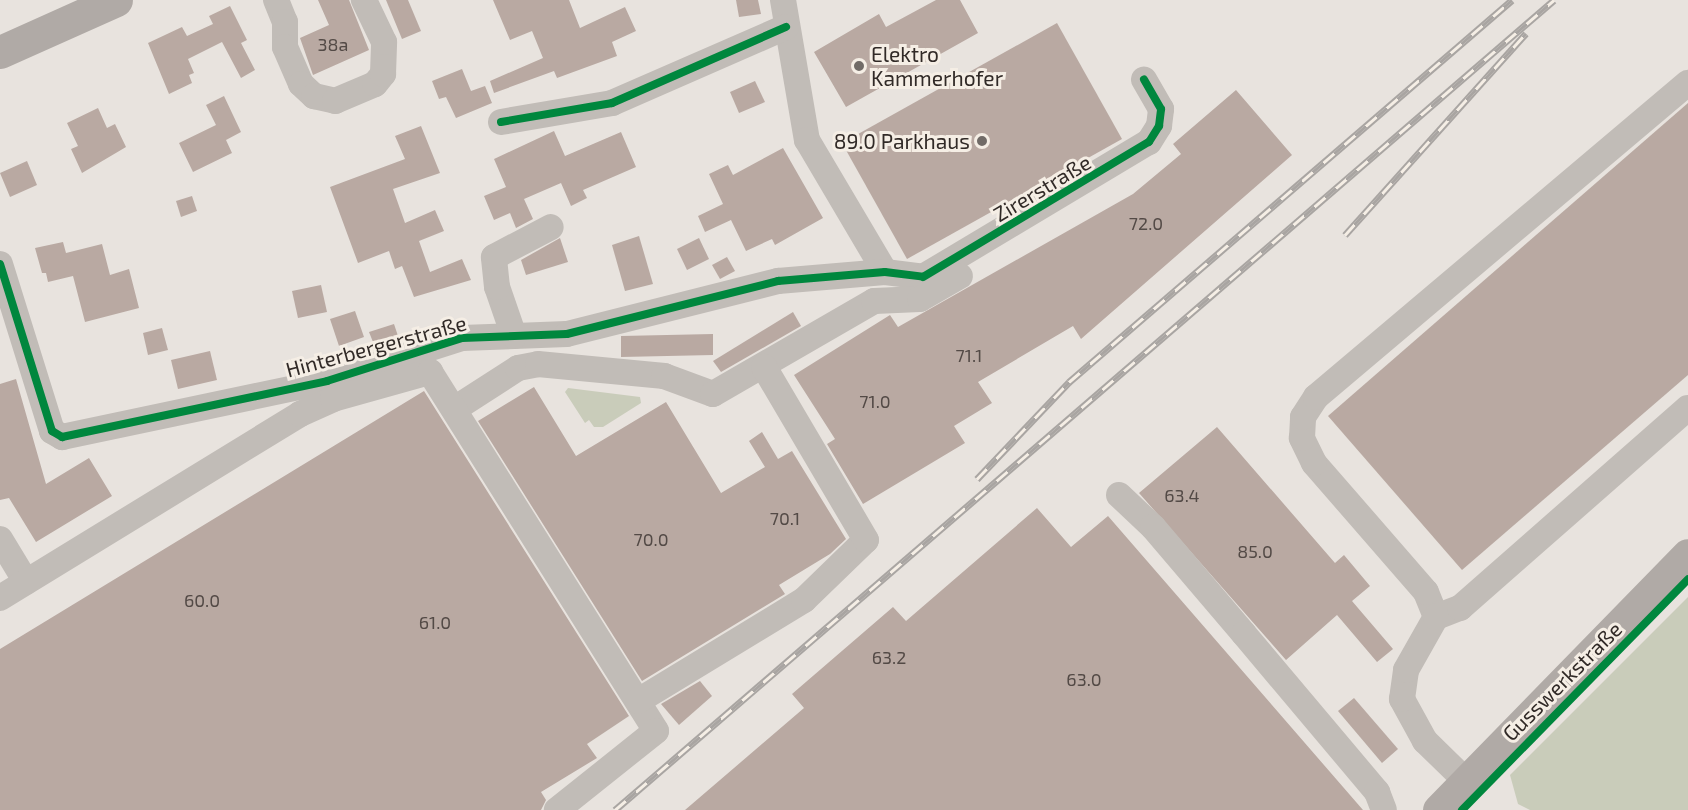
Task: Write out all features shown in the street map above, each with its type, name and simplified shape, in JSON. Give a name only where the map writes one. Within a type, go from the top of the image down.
[{"type":"main road","points":[[0,52],[116,0]]},
{"type":"main road","name":"Gusswerkstraße","points":[[1439,810],[1465,780],[1688,555]]},
{"type":"street","points":[[278,1],[285,22],[285,47],[301,84],[314,96],[336,101],[375,84],[383,74],[384,42],[364,0]]},
{"type":"street","points":[[783,0],[807,140],[885,272]]},
{"type":"street","points":[[501,122],[612,103],[786,27]]},
{"type":"street","name":"Zirerstraße","points":[[885,272],[917,277],[937,271],[1133,155],[1155,135],[1161,114],[1144,79]]},
{"type":"street","points":[[1436,617],[1426,592],[1314,463],[1302,438],[1303,417],[1316,397],[1688,83]]},
{"type":"street","points":[[514,336],[496,287],[494,257],[551,226]]},
{"type":"street","points":[[456,408],[526,365],[664,376],[708,395],[764,367],[874,301],[920,299],[1030,236]]},
{"type":"street","name":"Hinterbergerstraße","points":[[0,264],[57,436],[327,381],[462,338],[567,334],[778,281],[885,272]]},
{"type":"street","points":[[638,701],[804,600],[866,540],[764,367]]},
{"type":"street","points":[[0,598],[319,404],[428,372],[456,408],[656,731],[557,810]]},
{"type":"street","points":[[1465,780],[1425,741],[1402,699],[1406,670],[1436,617],[1460,609],[1688,408]]},
{"type":"street","points":[[1119,495],[1153,527],[1377,792],[1384,810]]},
{"type":"street","points":[[0,538],[26,582]]},
{"type":"green space","points":[[568,388],[640,397],[641,403],[603,427],[594,427],[589,420],[585,423],[565,392]]},
{"type":"green space","points":[[1688,597],[1688,810],[1530,810],[1518,804],[1510,775]]},
{"type":"building","points":[[318,0],[349,0],[369,50],[313,75],[300,38],[329,25]]},
{"type":"building","points":[[386,0],[408,0],[421,31],[402,39]]},
{"type":"building","points":[[493,0],[569,0],[580,28],[625,7],[636,31],[612,42],[617,56],[557,78],[554,71],[494,93],[490,81],[543,58],[532,31],[510,40]]},
{"type":"building","points":[[736,0],[758,0],[761,14],[739,17]]},
{"type":"building","points":[[936,0],[960,0],[978,33],[846,107],[814,52],[879,14],[886,27]]},
{"type":"building","points":[[230,6],[247,40],[241,43],[255,70],[241,78],[222,42],[188,59],[194,73],[189,75],[192,83],[169,94],[148,43],[182,27],[187,36],[213,24],[209,16]]},
{"type":"building","name":"89.0 Parkhaus","points":[[1057,23],[1122,139],[907,259],[842,143]]},
{"type":"building","points":[[462,69],[471,91],[485,86],[492,103],[456,118],[446,97],[439,99],[432,81]]},
{"type":"building","points":[[755,81],[765,102],[739,113],[730,92]]},
{"type":"building","points":[[1236,90],[1292,155],[1081,339],[1073,326],[978,382],[992,403],[954,426],[965,443],[863,504],[827,444],[835,439],[794,375],[890,315],[898,327],[1133,194],[1181,154],[1173,144]]},
{"type":"building","points":[[224,96],[241,132],[226,140],[232,153],[193,172],[179,143],[216,125],[206,105]]},
{"type":"building","points":[[1688,103],[1688,375],[1462,570],[1328,416]]},
{"type":"building","points":[[98,108],[107,128],[115,124],[126,147],[82,173],[71,149],[78,146],[67,123]]},
{"type":"building","points":[[421,126],[440,173],[393,189],[405,223],[435,210],[444,231],[419,241],[430,272],[462,259],[471,280],[414,297],[402,266],[395,269],[389,251],[358,263],[330,187],[405,159],[395,136]]},
{"type":"building","points":[[554,131],[565,156],[621,132],[636,167],[583,190],[587,198],[571,206],[561,183],[524,199],[533,219],[516,228],[510,213],[494,220],[484,196],[506,187],[494,159]]},
{"type":"building","points":[[783,148],[823,218],[775,245],[772,239],[746,251],[731,220],[705,232],[698,216],[723,204],[709,174],[728,165],[733,175]]},
{"type":"building","points":[[27,161],[37,185],[10,197],[0,173]]},
{"type":"building","points":[[192,196],[197,211],[181,217],[176,201]]},
{"type":"building","points":[[639,236],[653,284],[625,291],[612,245]]},
{"type":"building","points":[[560,238],[568,262],[526,275],[521,260]]},
{"type":"building","points":[[699,238],[709,259],[687,270],[677,249]]},
{"type":"building","points":[[63,242],[66,253],[102,244],[110,275],[129,269],[139,308],[85,322],[73,276],[48,282],[46,273],[42,273],[35,248]]},
{"type":"building","points":[[727,257],[735,271],[720,279],[712,265]]},
{"type":"building","points":[[321,285],[327,312],[298,318],[292,291]]},
{"type":"building","points":[[355,311],[364,337],[339,346],[330,319]]},
{"type":"building","points":[[793,312],[801,326],[721,372],[713,361]]},
{"type":"building","points":[[394,324],[399,339],[375,347],[369,332]]},
{"type":"building","points":[[162,328],[168,350],[148,355],[143,333]]},
{"type":"building","points":[[713,334],[713,355],[621,357],[621,336]]},
{"type":"building","points":[[210,351],[217,380],[178,389],[171,360]]},
{"type":"building","points":[[16,379],[46,484],[89,458],[112,496],[36,542],[9,498],[0,500],[0,384]]},
{"type":"building","points":[[534,387],[576,456],[666,402],[721,493],[765,467],[749,441],[762,432],[778,459],[792,451],[846,539],[830,554],[779,585],[785,594],[642,681],[478,421]]},
{"type":"building","points":[[424,391],[629,716],[587,744],[597,758],[541,792],[546,800],[541,810],[0,810],[0,649]]},
{"type":"building","points":[[1217,427],[1335,563],[1344,555],[1370,586],[1352,601],[1393,649],[1377,662],[1337,615],[1286,660],[1139,493]]},
{"type":"building","points":[[1037,508],[1071,547],[1108,516],[1363,810],[685,810],[804,708],[792,694],[893,607],[906,621]]},
{"type":"building","points":[[700,681],[712,696],[679,725],[661,704]]},
{"type":"building","points":[[1354,698],[1398,749],[1382,763],[1338,711]]},
{"type":"railway","points":[[977,479],[1069,382],[1512,0]]},
{"type":"railway","points":[[615,810],[1554,0]]},
{"type":"railway","points":[[1345,235],[1526,33]]},
{"type":"cycle path","points":[[501,122],[612,103],[786,27]]},
{"type":"cycle path","points":[[0,264],[52,431],[62,437],[327,381],[462,338],[567,334],[778,281],[885,272],[923,277],[1149,142],[1159,126],[1161,109],[1144,79]]},
{"type":"cycle path","points":[[1462,810],[1688,579]]},
{"type":"place","name":"Elektro Kammerhofer","points":[[859,66]]},
{"type":"place","name":"89.0 Parkhaus","points":[[982,141]]}]
